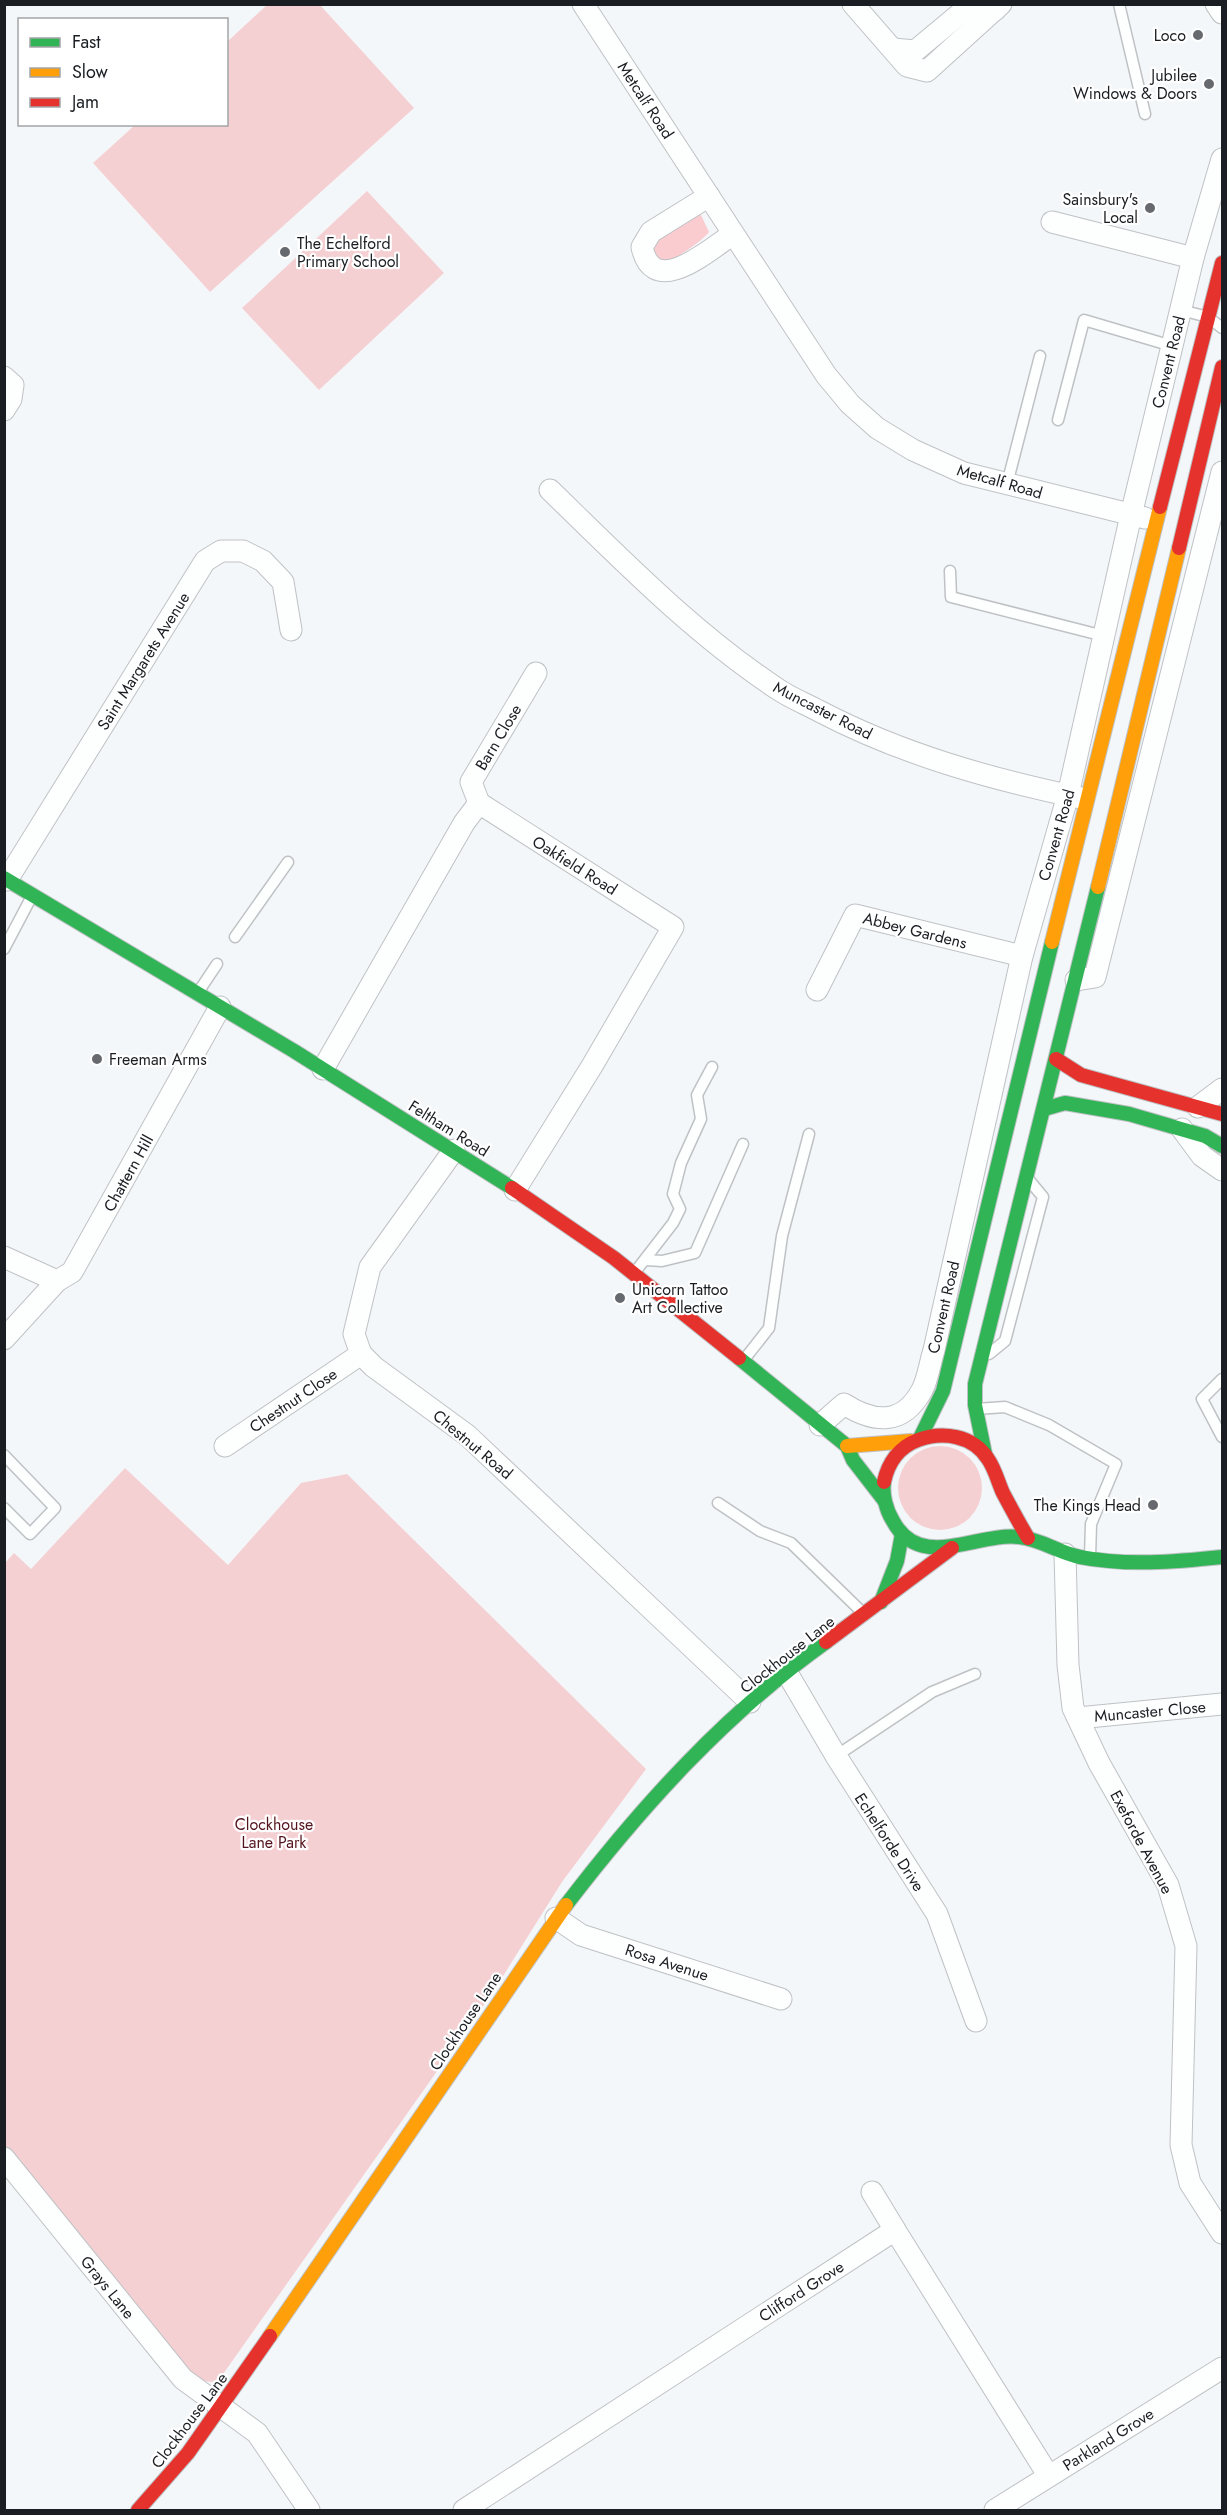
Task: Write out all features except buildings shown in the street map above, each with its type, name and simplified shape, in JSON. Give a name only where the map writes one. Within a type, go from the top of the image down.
[{"type":"main road","name":"Convent Road","points":[[884,1500],[884,1483],[890,1464],[901,1449],[916,1440],[943,1391],[943,1351],[1022,1068],[1078,797],[1158,521],[1222,262]]},
{"type":"main road","points":[[985,1454],[976,1409],[975,1384],[1076,980],[1222,367]]},
{"type":"main road","name":"Feltham Road","points":[[6,879],[454,1150],[635,1273],[847,1446],[853,1460],[884,1500],[891,1521],[903,1534]]},
{"type":"main road","points":[[1056,1059],[1081,1075],[1222,1114]]},
{"type":"main road","points":[[1044,1109],[1065,1103],[1129,1114],[1205,1136],[1222,1146]]},
{"type":"main road","points":[[847,1446],[916,1440],[932,1434],[947,1434],[971,1442],[985,1454],[992,1465],[998,1482],[1028,1538]]},
{"type":"main road","points":[[994,1512],[998,1503],[998,1482]]},
{"type":"main road","points":[[969,1542],[985,1528]]},
{"type":"main road","points":[[880,1604],[897,1561],[903,1534],[929,1548],[952,1548],[969,1542],[1001,1537],[1028,1538],[1065,1554],[1090,1558],[1188,1560],[1222,1557]]},
{"type":"main road","name":"Clockhouse Lane","points":[[138,2511],[188,2454],[332,2248],[556,1918],[610,1847],[660,1791],[750,1702],[786,1671],[880,1604],[952,1548]]},
{"type":"street","name":"Metcalf Road","points":[[583,4],[826,375],[850,404],[878,428],[913,450],[964,473],[1158,521]]},
{"type":"street","points":[[853,4],[892,49],[915,51],[962,12],[974,8],[998,7]]},
{"type":"street","points":[[1216,4],[1222,13]]},
{"type":"street","name":"Convent Road","points":[[820,1425],[844,1404],[862,1416],[885,1420],[904,1411],[922,1390],[943,1351],[1022,956],[1078,797],[1104,636],[1131,515],[1193,258],[1222,159]]},
{"type":"street","points":[[708,196],[651,232],[642,247],[644,259],[652,268],[666,272],[681,268],[733,234]]},
{"type":"street","points":[[1052,222],[1193,258]]},
{"type":"street","points":[[4,377],[13,386],[11,399],[4,410]]},
{"type":"street","points":[[1076,980],[1095,977],[1219,505],[1222,472]]},
{"type":"street","name":"Muncaster Road","points":[[550,490],[657,594],[719,647],[780,691],[855,730],[921,756],[1078,797]]},
{"type":"street","name":"Saint Margarets Avenue","points":[[6,879],[205,561],[222,551],[243,551],[263,561],[283,582],[291,630]]},
{"type":"street","name":"Barn Close","points":[[478,803],[471,782],[536,673]]},
{"type":"street","points":[[323,1069],[478,803]]},
{"type":"street","name":"Oakfield Road","points":[[478,803],[673,927],[592,1066],[515,1190]]},
{"type":"street","name":"Abbey Gardens","points":[[817,990],[855,915],[1022,956]]},
{"type":"street","name":"Chattern Hill","points":[[4,1339],[57,1281],[72,1272],[220,1007]]},
{"type":"street","points":[[1198,1107],[1222,1089]]},
{"type":"street","points":[[1182,1129],[1202,1156],[1222,1170]]},
{"type":"street","points":[[362,1354],[354,1334],[370,1267],[454,1150]]},
{"type":"street","points":[[4,1257],[57,1281]]},
{"type":"street","name":"Chestnut Close","points":[[225,1446],[362,1354]]},
{"type":"street","name":"Chestnut Road","points":[[362,1354],[374,1367],[467,1435],[750,1702]]},
{"type":"street","name":"Exeforde Avenue","points":[[1065,1554],[1068,1665],[1073,1708],[1099,1763],[1168,1885],[1186,1946],[1180,2145],[1190,2183],[1222,2233]]},
{"type":"street","name":"Echelforde Drive","points":[[786,1671],[836,1756],[937,1914],[976,2021]]},
{"type":"street","name":"Muncaster Close","points":[[1078,1718],[1222,1704]]},
{"type":"street","name":"Rosa Avenue","points":[[556,1918],[581,1935],[782,1999]]},
{"type":"street","name":"Grays Lane","points":[[4,2158],[183,2379],[257,2433],[309,2511]]},
{"type":"street","points":[[872,2192],[1048,2475]]},
{"type":"street","name":"Clifford Grove","points":[[464,2511],[895,2230]]},
{"type":"street","name":"Parkland Grove","points":[[995,2511],[1048,2475],[1222,2368]]},
{"type":"lane","points":[[1119,4],[1145,114]]},
{"type":"lane","points":[[1181,310],[1208,317],[1222,328]]},
{"type":"lane","points":[[1058,420],[1084,320],[1172,345]]},
{"type":"lane","points":[[1007,484],[1040,356]]},
{"type":"lane","points":[[950,570],[951,597],[1104,636]]},
{"type":"lane","points":[[236,937],[288,862]]},
{"type":"lane","points":[[4,949],[33,896]]},
{"type":"lane","points":[[197,994],[217,964]]},
{"type":"lane","points":[[635,1273],[674,1223],[680,1209],[673,1194],[681,1162],[701,1119],[697,1095],[711,1067]]},
{"type":"lane","points":[[742,1361],[769,1328],[782,1236],[809,1134]]},
{"type":"lane","points":[[645,1260],[662,1261],[695,1253],[743,1144]]},
{"type":"lane","points":[[981,1361],[1005,1341],[1043,1197],[1027,1178]]},
{"type":"lane","points":[[1222,1379],[1202,1399],[1222,1437]]},
{"type":"lane","points":[[976,1409],[1005,1407],[1049,1425],[1116,1464],[1091,1524],[1090,1558]]},
{"type":"lane","points":[[4,1455],[55,1508],[30,1534],[4,1508]]},
{"type":"lane","points":[[718,1503],[760,1531],[791,1543],[865,1615]]},
{"type":"lane","points":[[836,1756],[932,1692],[975,1674]]},
{"type":"green space","points":[[268,4],[320,5],[414,108],[210,292],[93,163],[134,126],[228,126],[228,41]]},
{"type":"green space","points":[[367,191],[444,273],[319,390],[242,308]]},
{"type":"green space","points":[[932,1446],[948,1446],[964,1453],[975,1464],[982,1480],[979,1504],[970,1518],[948,1530],[932,1530],[916,1523],[905,1512],[898,1496],[898,1480],[905,1464],[916,1453]]},
{"type":"green space","name":"Clockhouse Lane Park","points":[[125,1468],[228,1565],[301,1483],[347,1474],[646,1769],[562,1882],[493,1992],[221,2377],[212,2382],[193,2380],[5,2148],[5,1563],[14,1553],[31,1569]]},
{"type":"shaded area","points":[[700,213],[709,232],[696,244],[667,261],[655,258],[649,253],[653,237]]},
{"type":"traffic: fast","points":[[4,878],[294,1051],[512,1188]]},
{"type":"traffic: fast","points":[[985,1454],[975,1405],[975,1384],[1098,887]]},
{"type":"traffic: fast","points":[[920,1438],[943,1391],[1052,942]]},
{"type":"traffic: fast","points":[[1044,1109],[1065,1103],[1129,1114],[1205,1136],[1222,1146]]},
{"type":"traffic: fast","points":[[739,1358],[847,1446],[853,1460],[884,1500]]},
{"type":"traffic: fast","points":[[884,1482],[884,1497],[893,1521],[904,1536],[918,1544],[934,1547],[950,1546],[1003,1537],[1019,1537],[1035,1540],[1072,1555],[1115,1562],[1222,1557]]},
{"type":"traffic: fast","points":[[881,1602],[897,1561],[902,1534]]},
{"type":"traffic: fast","points":[[566,1905],[624,1833],[686,1764],[753,1700],[826,1642]]},
{"type":"traffic: slow","points":[[1052,942],[1160,507]]},
{"type":"traffic: slow","points":[[1098,887],[1179,548]]},
{"type":"traffic: slow","points":[[847,1446],[911,1441]]},
{"type":"traffic: slow","points":[[270,2336],[566,1905]]},
{"type":"traffic: jam","points":[[1160,507],[1222,263]]},
{"type":"traffic: jam","points":[[1179,548],[1222,367]]},
{"type":"traffic: jam","points":[[1056,1059],[1081,1075],[1222,1114]]},
{"type":"traffic: jam","points":[[512,1188],[614,1258],[739,1358]]},
{"type":"traffic: jam","points":[[884,1482],[895,1456],[911,1443],[937,1436],[966,1440],[982,1451],[988,1459],[1003,1493],[1028,1538]]},
{"type":"traffic: jam","points":[[826,1642],[952,1548]]},
{"type":"traffic: jam","points":[[138,2510],[188,2453],[270,2336]]},
{"type":"place","name":"Loco","points":[[1198,35]]},
{"type":"place","name":"Jubilee Windows & Doors","points":[[1209,84]]},
{"type":"place","name":"Sainsbury's Local","points":[[1150,208]]},
{"type":"place","name":"The Echelford Primary School","points":[[285,252]]},
{"type":"place","name":"Freeman Arms","points":[[97,1059]]},
{"type":"place","name":"Unicorn Tattoo Art Collective","points":[[620,1298]]},
{"type":"place","name":"The Kings Head","points":[[1153,1505]]}]
